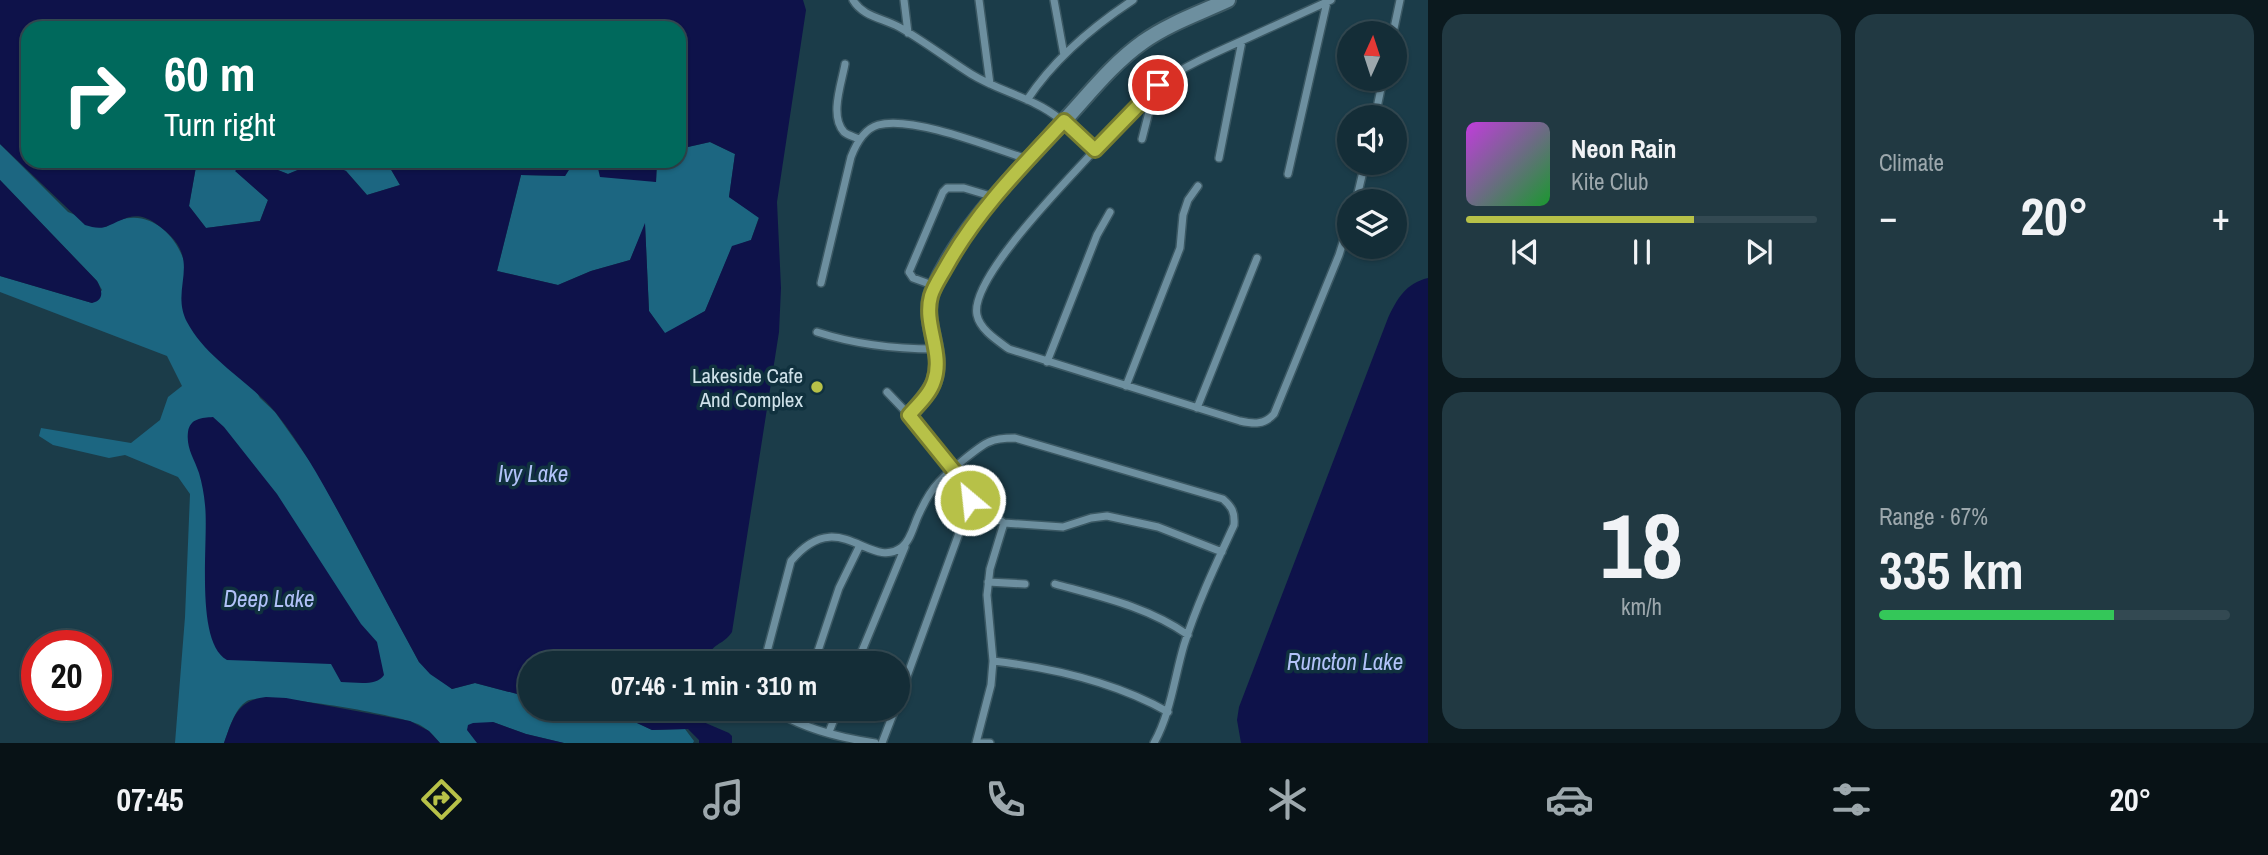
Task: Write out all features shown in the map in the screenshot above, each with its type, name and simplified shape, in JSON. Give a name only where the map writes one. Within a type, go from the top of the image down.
[{"type":"street","points":[[909,415],[929,391],[935,379],[935,349],[929,306],[935,288],[956,249],[994,197],[1122,59],[1158,33],[1228,0]]},
{"type":"lane","points":[[853,0],[857,6],[876,18],[896,25],[990,84],[1027,100],[1064,121],[1095,150]]},
{"type":"lane","points":[[904,0],[908,33]]},
{"type":"lane","points":[[979,0],[990,84]]},
{"type":"lane","points":[[1054,0],[1064,55]]},
{"type":"lane","points":[[1027,100],[1042,78],[1064,55],[1133,0]]},
{"type":"lane","points":[[1396,21],[1400,0]]},
{"type":"lane","points":[[1329,1],[1181,71],[1149,94],[1024,227],[991,273],[977,302],[976,315],[992,336],[1009,349],[1197,408],[1251,423],[1261,423],[1274,414],[1338,259]]},
{"type":"lane","points":[[1288,174],[1329,1]]},
{"type":"lane","points":[[1219,158],[1242,41]]},
{"type":"lane","points":[[845,64],[837,109],[838,122],[845,133],[859,139]]},
{"type":"lane","points":[[1142,139],[1151,104],[1149,94]]},
{"type":"lane","points":[[821,283],[851,157],[859,139],[876,125],[892,123],[919,127],[1028,160]]},
{"type":"lane","points":[[1126,386],[1180,248],[1183,215],[1188,200],[1198,187]]},
{"type":"lane","points":[[935,288],[913,278],[909,272],[943,192],[947,188],[964,188],[994,197]]},
{"type":"lane","points":[[1047,362],[1097,235],[1110,212]]},
{"type":"lane","points":[[1197,408],[1257,258]]},
{"type":"lane","points":[[910,282],[935,288]]},
{"type":"lane","points":[[817,332],[878,347],[935,349]]},
{"type":"lane","points":[[887,392],[992,515],[1004,523],[1063,527],[1107,516],[1158,527],[1222,552]]},
{"type":"lane","points":[[862,651],[929,495],[939,482],[987,442],[1015,438],[1223,499],[1232,507],[1234,525],[1188,635],[1168,712],[1154,743]]},
{"type":"lane","points":[[910,668],[966,514],[970,500],[968,488]]},
{"type":"lane","points":[[990,743],[976,743],[993,661],[987,595],[990,569],[1004,523]]},
{"type":"lane","points":[[767,651],[791,561],[802,547],[820,537],[830,536],[880,552],[900,550],[907,543]]},
{"type":"lane","points":[[818,651],[839,588],[860,545]]},
{"type":"lane","points":[[989,582],[1025,584]]},
{"type":"lane","points":[[1055,584],[1137,607],[1168,621],[1188,635]]},
{"type":"lane","points":[[993,661],[1025,664],[1111,686],[1168,712]]},
{"type":"lane","points":[[797,721],[875,743]]},
{"type":"lane","points":[[829,732],[833,721]]},
{"type":"lane","points":[[882,743],[890,721]]},
{"type":"shaded area","points":[[710,142],[735,154],[729,197],[759,217],[751,240],[732,247],[705,311],[665,334],[649,311],[645,225],[630,260],[591,271],[558,285],[497,271],[521,175],[565,176],[570,168],[611,168],[656,182],[657,168],[686,168],[686,147]]},
{"type":"shaded area","points":[[0,144],[21,168],[68,212],[106,227],[119,220],[144,219],[155,223],[173,240],[260,398],[275,412],[316,470],[419,662],[452,689],[475,683],[518,694],[518,721],[633,721],[652,730],[685,729],[693,743],[564,743],[526,734],[493,722],[478,743],[440,743],[429,731],[408,721],[332,706],[258,699],[242,705],[232,720],[224,743],[175,743],[185,617],[190,494],[178,477],[125,455],[109,458],[53,445],[39,436],[41,428],[131,443],[160,420],[168,397],[182,386],[167,356],[0,292],[0,276],[92,303],[102,290],[97,281],[0,180]]},
{"type":"shaded area","points":[[196,168],[239,168],[236,171],[268,200],[260,221],[206,228],[189,206]]},
{"type":"shaded area","points":[[273,168],[302,168],[288,174]]},
{"type":"shaded area","points":[[338,168],[390,168],[400,185],[367,195],[346,171]]},
{"type":"water","name":"Ivy Lake","points":[[0,0],[803,0],[806,10],[777,202],[781,288],[779,332],[732,632],[711,651],[518,651],[518,694],[475,683],[452,689],[430,674],[419,662],[325,488],[287,427],[266,402],[206,348],[187,322],[181,296],[183,260],[180,248],[171,236],[148,219],[135,216],[102,228],[85,225],[25,168],[196,168],[189,206],[206,228],[260,221],[268,200],[235,171],[238,168],[273,168],[288,174],[303,168],[338,168],[346,171],[367,195],[400,185],[390,168],[570,168],[565,176],[521,175],[497,271],[558,285],[591,271],[630,260],[645,223],[649,311],[665,333],[705,311],[732,246],[751,240],[759,218],[729,197],[735,154],[710,142],[686,147],[686,21],[21,21],[21,164],[0,144]]},
{"type":"water","name":"Ivy Lake","points":[[598,168],[657,168],[656,182],[600,177]]},
{"type":"water","points":[[0,180],[97,281],[101,291],[99,300],[92,303],[0,276]]},
{"type":"water","name":"Runcton Lake","points":[[1428,278],[1428,743],[1241,743],[1237,720],[1239,707],[1388,318],[1408,288]]},
{"type":"water","name":"Deep Lake","points":[[213,417],[277,494],[361,624],[377,642],[384,675],[380,679],[365,683],[341,682],[331,664],[227,660],[217,650],[210,633],[205,589],[204,497],[188,438],[189,427],[194,421]]},
{"type":"water","points":[[266,697],[286,698],[410,721],[429,731],[440,743],[224,743],[242,706]]},
{"type":"water","points":[[633,721],[701,721],[729,733],[732,743],[699,743],[688,729],[652,730]]},
{"type":"water","points":[[493,722],[526,734],[564,743],[477,743],[467,730],[468,725],[473,723]]},
{"type":"place","name":"Lakeside Cafe And Complex","points":[[817,387]]},
{"type":"route","points":[[970,500],[968,488],[909,415],[929,391],[935,379],[937,365],[929,321],[932,293],[956,249],[981,212],[1064,121],[1095,150],[1158,85]]}]
